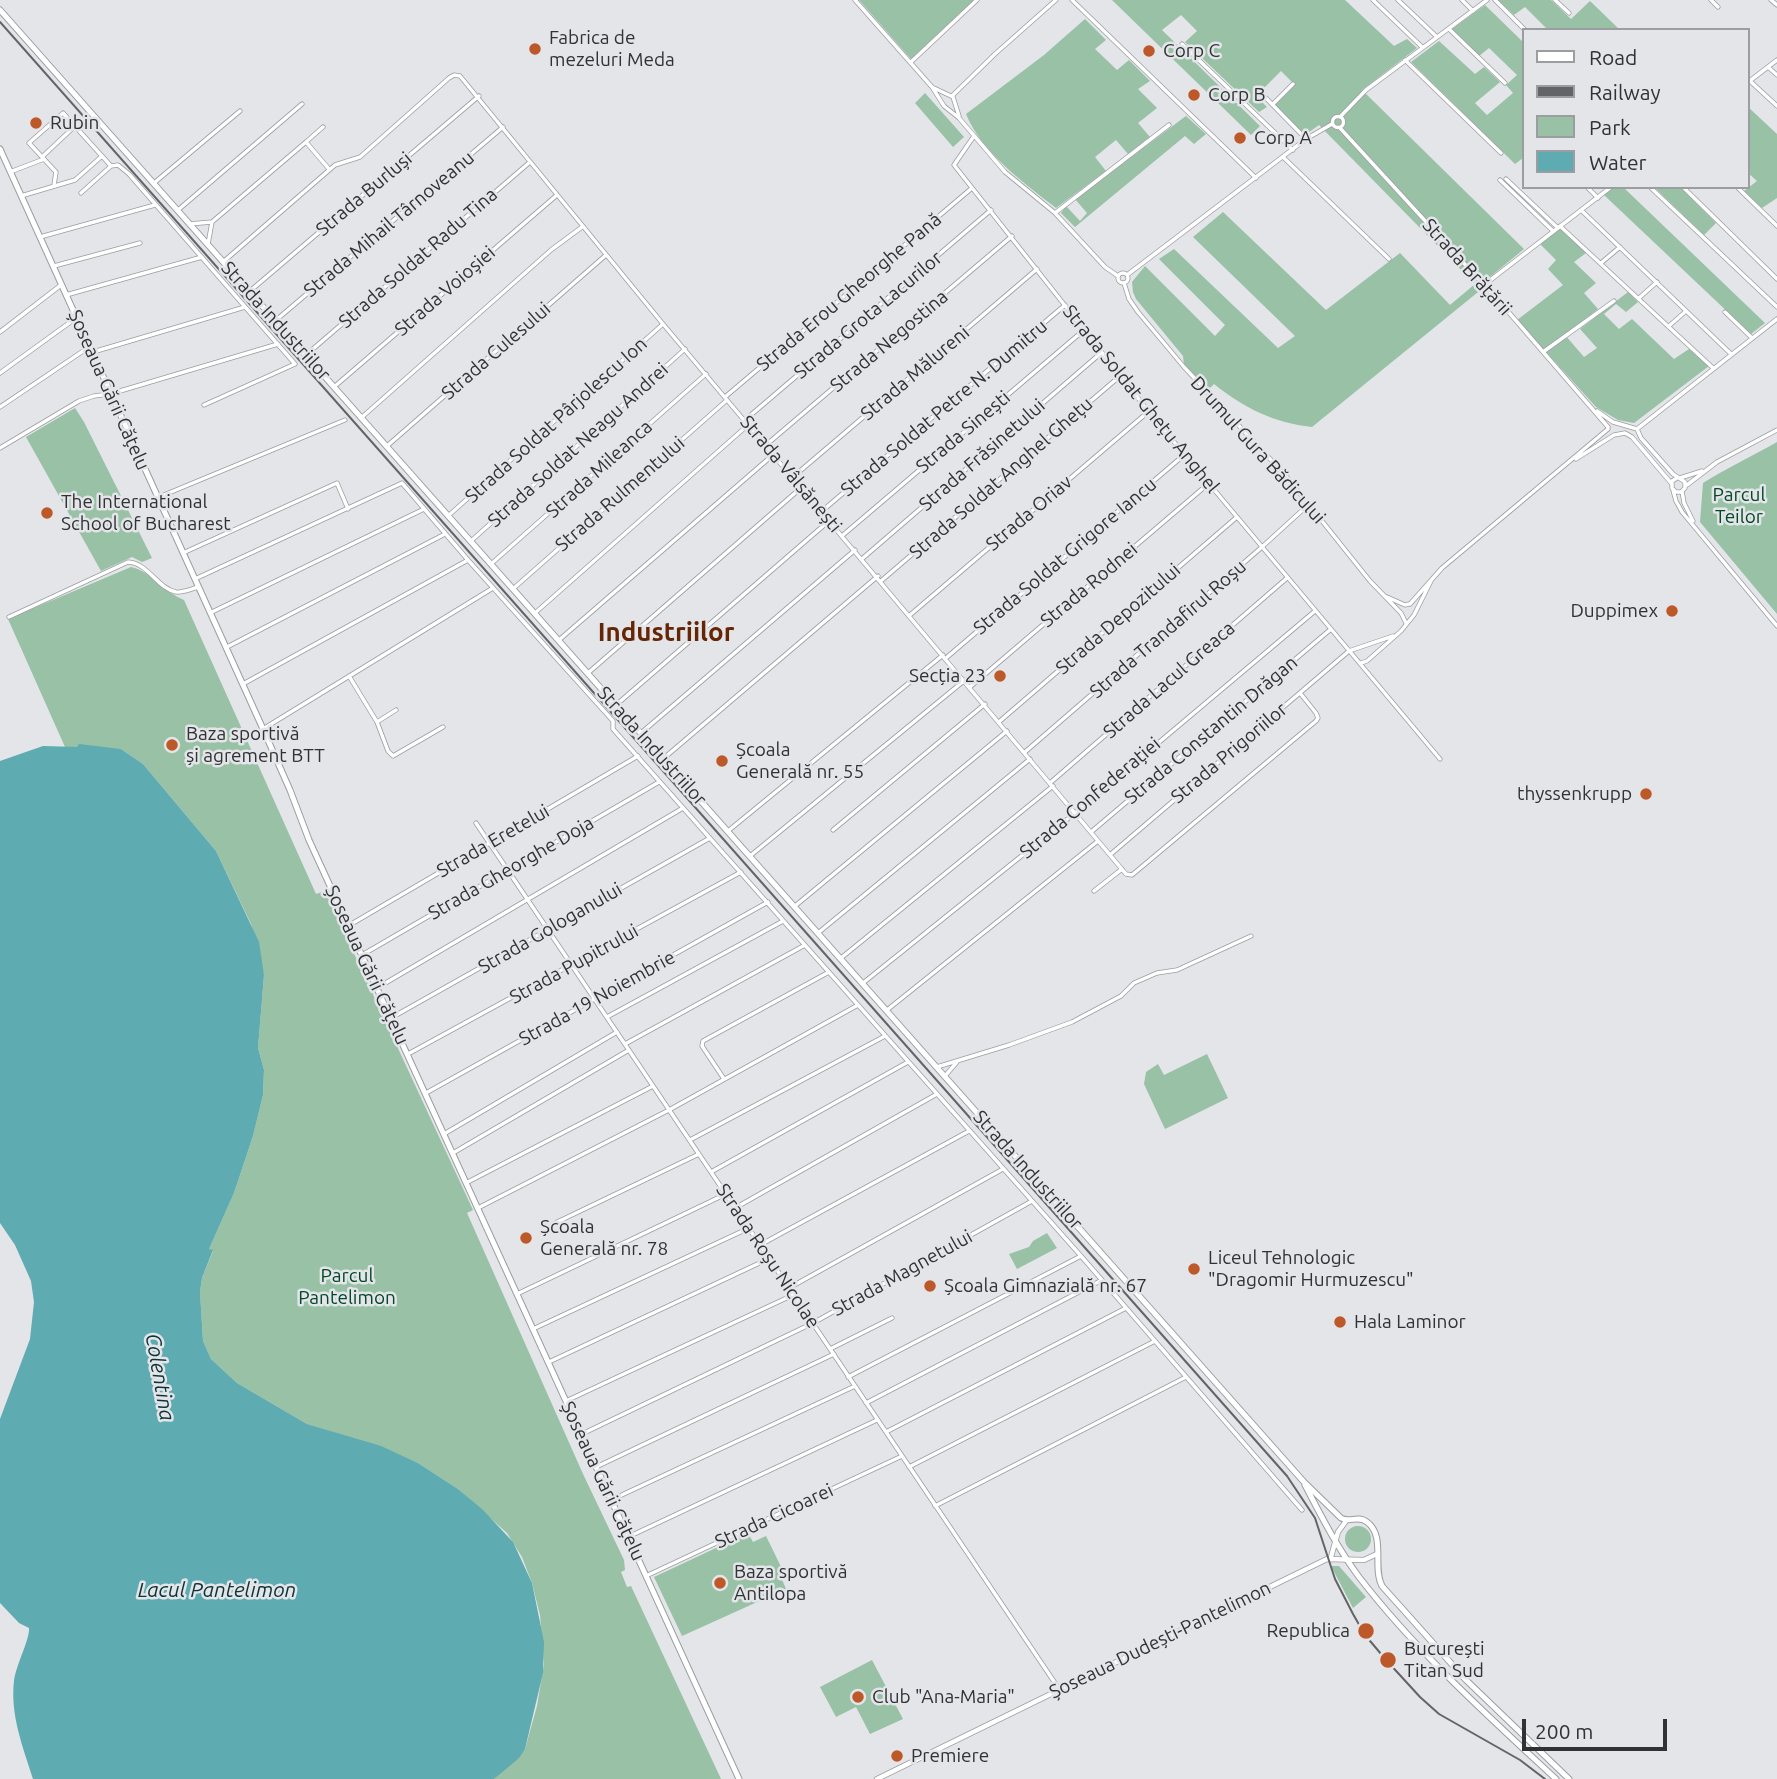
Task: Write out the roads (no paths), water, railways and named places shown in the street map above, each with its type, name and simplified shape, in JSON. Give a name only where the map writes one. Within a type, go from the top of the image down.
[{"type":"main road","name":"Strada Industriilor","points":[[0,10],[1304,1482],[1346,1521],[1354,1518],[1364,1520],[1376,1534],[1377,1554]]},
{"type":"main road","name":"Șoseaua Gării Cățelu","points":[[0,149],[243,684],[290,790],[304,829],[739,1779]]},
{"type":"main road","name":"Strada Industriilor","points":[[1304,1482],[1347,1559],[1377,1598],[1450,1679],[1556,1779]]},
{"type":"main road","points":[[1377,1554],[1378,1577],[1386,1590],[1466,1680],[1569,1779]]},
{"type":"street","points":[[855,0],[1005,172],[1055,213],[1105,267],[1118,276],[1118,281],[1124,283],[1127,275],[1306,139],[1332,124],[1334,118],[1340,117],[1366,90],[1487,0]]},
{"type":"street","points":[[911,62],[976,0]]},
{"type":"street","points":[[942,101],[1056,0]]},
{"type":"street","points":[[1072,0],[1256,178]]},
{"type":"street","points":[[1373,0],[1423,48]]},
{"type":"street","points":[[1398,0],[1437,37]]},
{"type":"street","points":[[1462,0],[1473,11]]},
{"type":"street","points":[[1494,0],[1523,28]]},
{"type":"street","points":[[1555,0],[1569,13]]},
{"type":"street","points":[[1711,0],[1718,7]]},
{"type":"street","points":[[1771,0],[1777,5]]},
{"type":"street","points":[[1449,29],[1504,83]]},
{"type":"street","points":[[1182,44],[1293,150]]},
{"type":"street","points":[[1405,60],[1501,153]]},
{"type":"street","points":[[1777,60],[1749,82],[1777,106]]},
{"type":"street","points":[[1768,67],[1777,75]]},
{"type":"street","name":"Strada Vâlsănești","points":[[329,169],[341,161],[360,156],[450,78],[457,75],[466,80],[663,324],[863,558],[1126,874],[1132,875],[1316,721],[1316,713],[1300,693]]},
{"type":"street","points":[[1273,104],[1293,84]]},
{"type":"street","points":[[932,87],[949,96],[959,118]]},
{"type":"street","points":[[1261,93],[1306,139]]},
{"type":"street","name":"Strada Burluși","points":[[250,292],[479,96]]},
{"type":"street","points":[[948,107],[954,103]]},
{"type":"street","points":[[178,211],[302,104]]},
{"type":"street","points":[[154,183],[240,111]]},
{"type":"street","points":[[54,185],[56,172],[29,143],[63,113],[111,166]]},
{"type":"street","points":[[1332,124],[1340,128],[1343,122],[1340,117]]},
{"type":"street","points":[[1055,213],[1169,125]]},
{"type":"street","points":[[10,172],[43,158],[75,126]]},
{"type":"street","points":[[190,223],[212,222],[323,127]]},
{"type":"street","name":"Strada Mihail Târnoveanu","points":[[275,321],[503,127]]},
{"type":"street","name":"Strada Brățării","points":[[1340,128],[1484,285],[1614,435]]},
{"type":"street","name":"Strada Soldat Ghețu Anghel","points":[[974,136],[954,163],[1101,353],[1355,658]]},
{"type":"street","points":[[223,262],[329,169],[306,142]]},
{"type":"street","points":[[21,196],[75,180],[102,156]]},
{"type":"street","points":[[1283,158],[1389,259]]},
{"type":"street","name":"Strada Soldat Radu Tina","points":[[306,355],[530,162]]},
{"type":"street","points":[[0,448],[79,401],[278,344],[120,166],[111,166],[81,193]]},
{"type":"street","points":[[1507,179],[1713,369]]},
{"type":"street","points":[[1500,180],[1553,231]]},
{"type":"street","name":"Strada Erou Gheorghe Pană","points":[[726,398],[972,187]]},
{"type":"street","points":[[1589,189],[1598,198]]},
{"type":"street","points":[[1484,285],[1609,189]]},
{"type":"street","points":[[1652,189],[1777,307]]},
{"type":"street","points":[[1686,189],[1777,279]]},
{"type":"street","points":[[1739,189],[1777,226]]},
{"type":"street","name":"Strada Voioșiei","points":[[334,387],[557,195]]},
{"type":"street","points":[[40,237],[155,205]]},
{"type":"street","points":[[1581,210],[1731,354]]},
{"type":"street","name":"Strada Grota Lacurilor","points":[[535,613],[747,422],[991,211]]},
{"type":"street","points":[[208,245],[212,222]]},
{"type":"street","points":[[361,418],[551,250],[582,226]]},
{"type":"street","name":"Strada Negostina","points":[[766,445],[1012,236]]},
{"type":"street","points":[[53,266],[140,243]]},
{"type":"street","points":[[1601,263],[1620,247]]},
{"type":"street","name":"Strada Culesului","points":[[387,446],[606,255]]},
{"type":"street","points":[[66,295],[202,257]]},
{"type":"street","name":"Strada Mălureni","points":[[793,477],[1037,269]]},
{"type":"street","points":[[1118,276],[1121,273],[1127,275]]},
{"type":"street","points":[[1639,298],[1657,282]]},
{"type":"street","name":"Drumul Gura Bădicului","points":[[1124,283],[1133,305],[1160,339],[1278,467],[1403,615],[1406,624]]},
{"type":"street","points":[[0,332],[61,285]]},
{"type":"street","points":[[1543,352],[1615,301]]},
{"type":"street","name":"Strada Soldat Petre N. Dumitru","points":[[822,511],[1065,305]]},
{"type":"street","points":[[0,407],[90,349],[245,307]]},
{"type":"street","points":[[1668,326],[1686,311]]},
{"type":"street","points":[[1725,312],[1752,338]]},
{"type":"street","points":[[0,373],[76,318]]},
{"type":"street","points":[[1632,437],[1777,319]]},
{"type":"street","name":"Strada Soldat Pârjolescu Ion","points":[[449,516],[663,324]]},
{"type":"street","name":"Strada Sinești","points":[[843,535],[1084,330]]},
{"type":"street","name":"Strada Industriilor","points":[[204,405],[295,364],[278,344]]},
{"type":"street","name":"Strada Soldat Neagu Andrei","points":[[471,541],[685,349]]},
{"type":"street","name":"Strada Frăsinetului","points":[[863,558],[1101,353]]},
{"type":"street","name":"Strada Mileanca","points":[[492,564],[706,374]]},
{"type":"street","name":"Strada Soldat Anghel Ghețu","points":[[881,581],[1120,376]]},
{"type":"street","name":"Strada Rulmentului","points":[[513,589],[726,398]]},
{"type":"street","name":"Strada Brățării","points":[[1593,408],[1613,422],[1638,431]]},
{"type":"street","name":"Strada Oriav","points":[[910,615],[1149,412]]},
{"type":"street","points":[[158,498],[345,420]]},
{"type":"street","points":[[1410,618],[1403,615],[1407,604],[1434,576],[1566,466],[1613,422]]},
{"type":"street","points":[[1671,483],[1704,470],[1777,430]]},
{"type":"street","points":[[1638,431],[1678,478],[1685,482],[1684,503],[1699,532]]},
{"type":"street","points":[[1566,466],[1614,435],[1623,433],[1632,437],[1671,483],[1680,508],[1777,626]]},
{"type":"street","points":[[559,640],[774,454]]},
{"type":"street","name":"Strada Soldat Grigore Iancu","points":[[728,831],[944,656],[1184,454]]},
{"type":"street","points":[[1673,489],[1676,492],[1684,488],[1704,470]]},
{"type":"street","points":[[195,579],[402,482],[445,534],[613,721],[613,729],[1081,1256],[1302,1510]]},
{"type":"street","points":[[183,553],[337,483],[348,509]]},
{"type":"street","name":"Strada Rodnei","points":[[970,687],[1208,484]]},
{"type":"street","points":[[588,673],[802,487]]},
{"type":"street","name":"Strada Trandafirul Roșu","points":[[1025,752],[1308,504]]},
{"type":"street","points":[[210,613],[424,509]]},
{"type":"street","name":"Strada Depozitului","points":[[999,721],[1237,517]]},
{"type":"street","points":[[616,705],[830,520]]},
{"type":"street","points":[[226,648],[445,534]]},
{"type":"street","points":[[641,733],[855,550]]},
{"type":"street","points":[[243,684],[468,560]]},
{"type":"street","points":[[9,617],[128,562],[136,562],[169,589],[177,592],[198,587]]},
{"type":"street","points":[[664,758],[878,576]]},
{"type":"street","points":[[1360,663],[1369,659],[1406,624],[1434,576]]},
{"type":"street","name":"Strada Lacul Greaca","points":[[841,958],[1051,784],[1287,578]]},
{"type":"street","points":[[263,729],[494,588]]},
{"type":"street","points":[[1385,596],[1407,604],[1415,611]]},
{"type":"street","name":"Strada Confederației","points":[[863,983],[1074,813],[1315,610]]},
{"type":"street","name":"Strada Constantin Drăgan","points":[[1091,832],[1331,629]]},
{"type":"street","points":[[1349,651],[1395,635]]},
{"type":"street","points":[[1363,648],[1369,652],[1369,659]]},
{"type":"street","points":[[1356,650],[1355,658],[1440,759]]},
{"type":"street","name":"Strada Prigoriilor","points":[[1110,855],[1349,651]]},
{"type":"street","points":[[349,676],[377,722],[388,751],[393,756],[443,727]]},
{"type":"street","points":[[750,856],[965,680]]},
{"type":"street","points":[[833,830],[985,704]]},
{"type":"street","points":[[377,722],[396,710]]},
{"type":"street","points":[[795,906],[1007,731]]},
{"type":"street","name":"Strada Eretelui","points":[[348,926],[638,756]]},
{"type":"street","points":[[818,933],[1031,759]]},
{"type":"street","name":"Strada Gheorghe Doja","points":[[362,955],[660,781]]},
{"type":"street","points":[[377,988],[683,808]]},
{"type":"street","name":"Strada Roșu Nicolae","points":[[476,823],[1059,1690]]},
{"type":"street","name":"Strada Gologanului","points":[[391,1018],[710,838]]},
{"type":"street","points":[[887,1010],[1098,841]]},
{"type":"street","points":[[1094,891],[1122,869]]},
{"type":"street","name":"Strada Pupitrului","points":[[408,1055],[741,872]]},
{"type":"street","name":"Strada 19 Noiembrie","points":[[426,1093],[768,902]]},
{"type":"street","points":[[607,1017],[784,920]]},
{"type":"street","points":[[937,1067],[1072,1022],[1121,996],[1134,983],[1157,973],[1177,970],[1251,936]]},
{"type":"street","points":[[625,1044],[805,944]]},
{"type":"street","points":[[723,1079],[702,1046],[703,1041],[829,972]]},
{"type":"street","points":[[478,1208],[669,1110],[858,1005]]},
{"type":"street","points":[[444,1134],[617,1032]]},
{"type":"street","points":[[690,1140],[885,1036]]},
{"type":"street","points":[[453,1153],[629,1050]]},
{"type":"street","points":[[711,1172],[908,1062]]},
{"type":"street","points":[[945,1076],[957,1062]]},
{"type":"street","points":[[466,1183],[653,1086]]},
{"type":"street","points":[[735,1208],[937,1094]]},
{"type":"street","points":[[760,1245],[969,1130]]},
{"type":"street","points":[[551,1226],[699,1154]]},
{"type":"street","points":[[789,1288],[1003,1169]]},
{"type":"street","points":[[517,1294],[726,1194]]},
{"type":"street","name":"Strada Magnetului","points":[[582,1434],[813,1323],[1032,1201]]},
{"type":"street","points":[[533,1329],[749,1228]]},
{"type":"street","points":[[849,1377],[1081,1256]]},
{"type":"street","points":[[549,1362],[769,1258]]},
{"type":"street","points":[[866,1403],[1102,1280]]},
{"type":"street","points":[[566,1401],[793,1294]]},
{"type":"street","points":[[886,1432],[1126,1308]]},
{"type":"street","points":[[830,1349],[892,1318]]},
{"type":"street","points":[[909,1467],[1154,1341]]},
{"type":"street","points":[[596,1467],[834,1354]]},
{"type":"street","points":[[935,1506],[1186,1377]]},
{"type":"street","points":[[611,1500],[855,1386]]},
{"type":"street","points":[[628,1537],[877,1420]]},
{"type":"street","name":"Strada Cicoarei","points":[[646,1576],[902,1456]]},
{"type":"street","points":[[1346,1521],[1331,1557],[1364,1560],[1377,1554]]},
{"type":"street","name":"Șoseaua Dudești-Pantelimon","points":[[877,1779],[1331,1557]]},
{"type":"water","name":"Lacul Pantelimon","points":[[79,744],[121,749],[143,764],[216,851],[259,942],[264,975],[258,1048],[264,1070],[263,1095],[234,1193],[209,1249],[213,1250],[202,1278],[200,1292],[203,1341],[211,1359],[237,1383],[307,1424],[381,1446],[418,1463],[458,1489],[483,1510],[513,1542],[532,1583],[544,1642],[543,1673],[525,1749],[519,1758],[494,1779],[33,1779],[18,1731],[13,1694],[15,1675],[29,1628],[19,1623],[0,1603],[0,1419],[30,1339],[34,1302],[31,1281],[15,1245],[0,1223],[0,761],[43,746],[77,747]]},
{"type":"railway","points":[[0,22],[1287,1476],[1315,1518],[1335,1579],[1353,1614],[1365,1635],[1387,1661],[1439,1714],[1520,1760],[1545,1779]]},
{"type":"place","name":"Fabrica de mezeluri Meda","points":[[535,49]]},
{"type":"place","name":"Corp C","points":[[1149,51]]},
{"type":"place","name":"Corp B","points":[[1194,95]]},
{"type":"place","name":"Rubin","points":[[36,123]]},
{"type":"place","name":"Corp A","points":[[1240,138]]},
{"type":"place","name":"The International School of Bucharest","points":[[47,513]]},
{"type":"place","name":"Duppimex","points":[[1672,611]]},
{"type":"place","name":"Secția 23","points":[[1000,676]]},
{"type":"place","name":"Baza sportivă și agrement BTT","points":[[172,745]]},
{"type":"place","name":"Școala Generală nr. 55","points":[[722,761]]},
{"type":"place","name":"thyssenkrupp","points":[[1646,794]]},
{"type":"place","name":"Școala Generală nr. 78","points":[[526,1238]]},
{"type":"place","name":"Liceul Tehnologic \"Dragomir Hurmuzescu\"","points":[[1194,1269]]},
{"type":"place","name":"Școala Gimnazială nr. 67","points":[[930,1286]]},
{"type":"place","name":"Hala Laminor","points":[[1340,1322]]},
{"type":"place","name":"Baza sportivă Antilopa","points":[[720,1583]]},
{"type":"place","name":"Republica","points":[[1366,1631]]},
{"type":"place","name":"București Titan Sud","points":[[1388,1660]]},
{"type":"place","name":"Club \"Ana-Maria\"","points":[[858,1697]]},
{"type":"place","name":"Premiere","points":[[897,1756]]},
{"type":"district","name":"Industriilor","points":[[666,632]]},
{"type":"park label","name":"Parcul Teilor","points":[[1739,506]]},
{"type":"park label","name":"Parcul Pantelimon","points":[[347,1287]]},
{"type":"water label","name":"Colentina","points":[[160,1377]]}]
